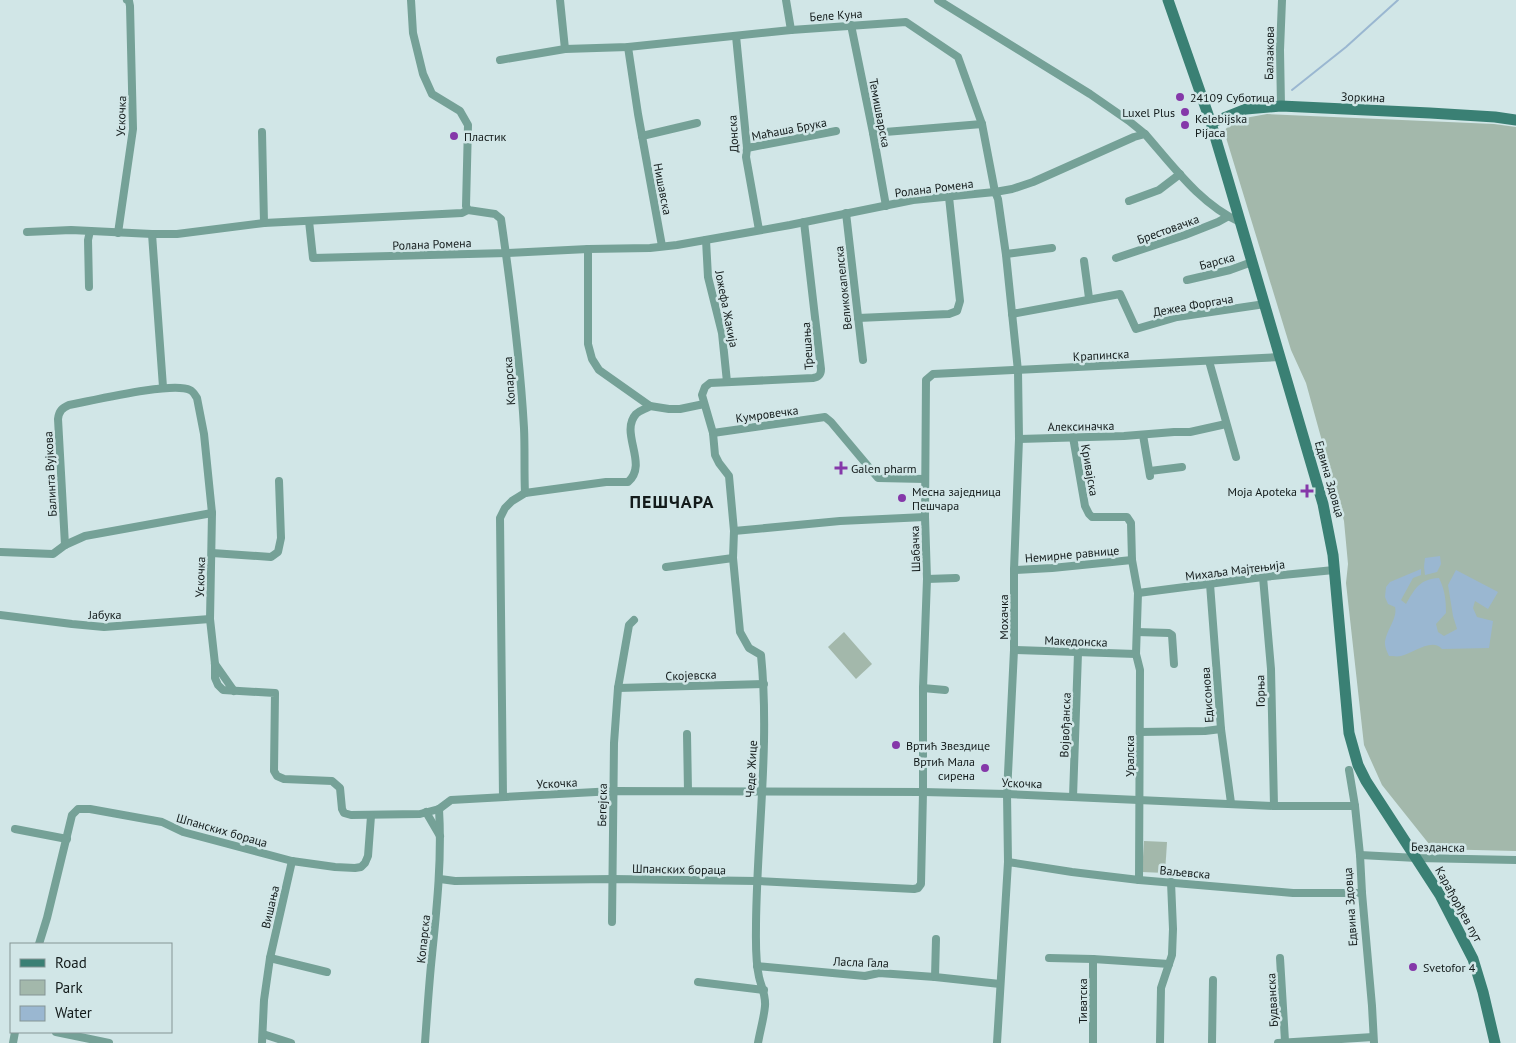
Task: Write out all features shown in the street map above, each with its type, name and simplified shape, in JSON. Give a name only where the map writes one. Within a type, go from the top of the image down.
[{"type":"main road","name":"Едвина Здовца","points":[[1168,0],[1211,123],[1323,504],[1329,528],[1334,570],[1349,733],[1358,765],[1372,791]]},
{"type":"main road","name":"Зоркина","points":[[1211,123],[1246,109],[1281,106],[1440,113],[1516,120]]},
{"type":"main road","name":"Карађорђев пут","points":[[1372,791],[1449,910],[1474,960],[1495,1043]]},
{"type":"street","name":"Ускочка","points":[[118,233],[133,129],[130,6],[127,0]]},
{"type":"street","points":[[27,232],[71,230],[177,234],[264,224],[462,212],[468,210],[466,206],[466,192],[468,124],[460,111],[432,94],[423,74],[413,33],[411,0]]},
{"type":"street","points":[[560,0],[565,49]]},
{"type":"street","points":[[786,0],[791,30]]},
{"type":"street","points":[[938,0],[1129,120],[1145,134],[1204,198],[1227,217],[1240,222]]},
{"type":"street","name":"Балзакова","points":[[1281,106],[1280,50],[1282,0]]},
{"type":"street","name":"Беле Куна","points":[[500,60],[565,49],[628,47],[791,30],[906,22],[958,57],[982,124],[995,192]]},
{"type":"street","name":"Темишварска","points":[[851,25],[886,206]]},
{"type":"street","name":"Донска","points":[[736,36],[747,148],[746,157],[759,230]]},
{"type":"street","name":"Нишавска","points":[[628,47],[662,246]]},
{"type":"street","points":[[642,136],[696,124]]},
{"type":"street","points":[[873,132],[982,124]]},
{"type":"street","name":"Маћаша Брука","points":[[747,148],[836,131]]},
{"type":"street","points":[[262,132],[264,224]]},
{"type":"street","name":"Ролана Ромена","points":[[310,221],[313,258],[506,253],[662,246],[706,240],[913,200],[1012,189],[1033,182],[1134,137],[1145,134]]},
{"type":"street","points":[[1129,201],[1159,190],[1180,174]]},
{"type":"street","name":"Мохачка","points":[[995,192],[998,199],[1006,254],[1018,371],[1019,439],[1014,570],[1014,650],[1007,794],[1008,862],[996,1043]]},
{"type":"street","points":[[858,318],[948,314],[957,311],[960,301],[949,197]]},
{"type":"street","name":"Копарска","points":[[468,210],[494,214],[501,219],[520,369],[524,429],[525,493]]},
{"type":"street","name":"Великокапелска","points":[[846,213],[863,360]]},
{"type":"street","name":"Брестовачка","points":[[1116,258],[1185,235],[1227,217]]},
{"type":"street","name":"Трешања","points":[[726,382],[814,378],[820,374],[821,365],[815,308],[804,222]]},
{"type":"street","points":[[88,287],[88,240],[90,232]]},
{"type":"street","points":[[152,234],[163,387]]},
{"type":"street","name":"Јожефа Жакија","points":[[706,240],[708,276],[722,333],[726,382]]},
{"type":"street","points":[[1006,254],[1052,248]]},
{"type":"street","points":[[588,249],[588,344],[592,359],[599,370],[650,406],[680,409],[704,404]]},
{"type":"street","points":[[1084,261],[1089,298]]},
{"type":"street","name":"Барска","points":[[1187,280],[1230,270],[1252,262]]},
{"type":"street","name":"Дежеа Форгача","points":[[1012,314],[1089,298],[1120,294],[1136,329],[1177,317],[1265,304]]},
{"type":"street","name":"Крапинска","points":[[926,380],[933,374],[1209,362],[1280,357]]},
{"type":"street","points":[[1209,362],[1236,457]]},
{"type":"street","name":"Шабачка","points":[[918,888],[921,884],[923,688],[927,579],[925,518],[926,380]]},
{"type":"street","points":[[666,567],[733,558],[734,531],[729,476],[715,456],[712,433],[702,392],[710,384],[726,382]]},
{"type":"street","name":"Ускочка","points":[[163,387],[190,390],[197,398],[204,434],[212,513],[210,618],[215,664],[234,691],[274,693],[274,770],[277,776],[284,779],[332,781],[340,788],[344,813],[351,816],[420,814],[439,808],[451,800],[614,791],[923,792],[1274,806],[1355,806]]},
{"type":"street","name":"Балинта Вујкова","points":[[65,545],[59,412],[63,407],[69,405],[163,387]]},
{"type":"street","points":[[503,797],[500,518],[505,508],[512,501],[525,493],[606,482],[628,482],[634,475],[635,468],[634,446],[631,436],[632,422],[638,412],[650,406]]},
{"type":"street","name":"Кумровечка","points":[[712,433],[825,417],[878,478],[926,479]]},
{"type":"street","name":"Алексиначка","points":[[1019,439],[1190,432],[1226,424]]},
{"type":"street","points":[[1143,435],[1150,474],[1182,467]]},
{"type":"street","name":"Кривајска","points":[[1073,437],[1089,514],[1092,517],[1127,517],[1131,523],[1132,560]]},
{"type":"street","points":[[212,553],[271,557],[278,552],[281,538],[279,481]]},
{"type":"street","points":[[0,552],[52,554],[65,545],[85,536],[212,513]]},
{"type":"street","points":[[734,531],[840,521],[925,518]]},
{"type":"street","name":"Чеде Жице","points":[[733,558],[740,632],[749,648],[761,655],[764,684],[764,750],[757,881],[757,966],[766,1005],[758,1043]]},
{"type":"street","name":"Немирне равнице","points":[[1014,570],[1132,560]]},
{"type":"street","name":"Уралска","points":[[1132,560],[1138,593],[1136,654],[1140,670],[1139,880]]},
{"type":"street","name":"Михаља Мајтењија","points":[[1138,593],[1334,570]]},
{"type":"street","name":"Горња","points":[[1263,577],[1271,670],[1274,806]]},
{"type":"street","points":[[927,579],[956,578]]},
{"type":"street","name":"Едисонова","points":[[1210,584],[1221,729],[1231,803]]},
{"type":"street","name":"Јабука","points":[[0,615],[104,627],[210,618]]},
{"type":"street","name":"Бегејска","points":[[612,922],[614,743],[618,688],[629,625],[634,620]]},
{"type":"street","points":[[1137,632],[1169,632],[1172,635],[1174,664]]},
{"type":"street","name":"Македонска","points":[[1014,650],[1136,654]]},
{"type":"street","name":"Војвођанска","points":[[1073,797],[1078,653]]},
{"type":"street","name":"Скојевска","points":[[618,688],[764,684]]},
{"type":"street","points":[[923,688],[945,690]]},
{"type":"street","points":[[1140,732],[1221,729]]},
{"type":"street","points":[[687,734],[688,791]]},
{"type":"street","name":"Едвина Здовца","points":[[1349,770],[1360,855],[1374,1040]]},
{"type":"street","name":"Копарска","points":[[425,1043],[440,879],[441,838],[439,808]]},
{"type":"street","name":"Шпанских бораца","points":[[39,943],[72,815],[78,809],[90,809],[162,822],[183,832],[292,861],[347,868],[358,868],[363,865],[368,856],[371,816]]},
{"type":"street","points":[[426,812],[441,838]]},
{"type":"street","points":[[15,829],[67,839]]},
{"type":"street","name":"Безданска","points":[[1360,855],[1516,860]]},
{"type":"street","name":"Вишања","points":[[262,1043],[264,1000],[270,958],[292,861]]},
{"type":"street","name":"Ваљевска","points":[[1008,862],[1139,880],[1293,893],[1362,893]]},
{"type":"street","name":"Шпанских бораца","points":[[440,879],[455,881],[613,879],[757,881],[914,890],[918,888]]},
{"type":"street","points":[[1160,1043],[1161,988],[1172,955],[1171,882]]},
{"type":"street","points":[[935,977],[936,939]]},
{"type":"street","points":[[270,958],[327,972]]},
{"type":"street","points":[[1049,958],[1170,964]]},
{"type":"street","name":"Будванска","points":[[1280,958],[1281,1042]]},
{"type":"street","name":"Тиватска","points":[[1093,959],[1093,1043]]},
{"type":"street","name":"Ласла Гала","points":[[757,966],[865,976],[879,974],[935,977],[1000,984]]},
{"type":"street","points":[[1212,1043],[1213,980]]},
{"type":"street","points":[[698,982],[764,990]]},
{"type":"street","points":[[61,1033],[109,1043]]},
{"type":"street","points":[[263,1034],[291,1043]]},
{"type":"street","points":[[1281,1042],[1374,1040]]},
{"type":"green space","points":[[1267,114],[1494,124],[1516,127],[1516,851],[1433,849],[1382,785],[1364,745],[1346,583],[1348,564],[1344,521],[1306,383],[1291,350],[1224,131],[1234,120]]},
{"type":"green space","points":[[844,632],[872,664],[856,679],[828,647]]},
{"type":"green space","points":[[1144,841],[1167,842],[1165,873],[1142,872]]},
{"type":"water","points":[[1440,556],[1441,564],[1437,572],[1425,575],[1425,558]]},
{"type":"water","points":[[1421,569],[1421,575],[1413,578],[1401,600],[1406,604],[1418,586],[1427,580],[1439,578],[1445,595],[1446,613],[1436,624],[1438,632],[1444,636],[1457,629],[1448,585],[1456,570],[1498,592],[1488,609],[1475,601],[1473,608],[1477,617],[1493,621],[1489,648],[1442,649],[1438,646],[1428,645],[1406,655],[1389,656],[1385,644],[1395,616],[1395,607],[1388,604],[1385,597],[1386,587],[1390,582]]},
{"type":"waterway","points":[[1292,90],[1346,47],[1398,0]]},
{"type":"place","name":"24109 Суботица","points":[[1180,97]]},
{"type":"place","name":"Luxel Plus","points":[[1185,112]]},
{"type":"place","name":"Kelebijska Pijaca","points":[[1185,125]]},
{"type":"place","name":"Пластик","points":[[454,136]]},
{"type":"place","name":"Galen pharm","points":[[841,468]]},
{"type":"place","name":"Moja Apoteka","points":[[1307,491]]},
{"type":"place","name":"Месна заједница Пешчара","points":[[902,498]]},
{"type":"place","name":"Вртић Звездице","points":[[896,745]]},
{"type":"place","name":"Вртић Мала сирена","points":[[985,768]]},
{"type":"place","name":"Svetofor 4","points":[[1413,967]]},
{"type":"district","name":"ПЕШЧАРА","points":[[672,501]]}]
